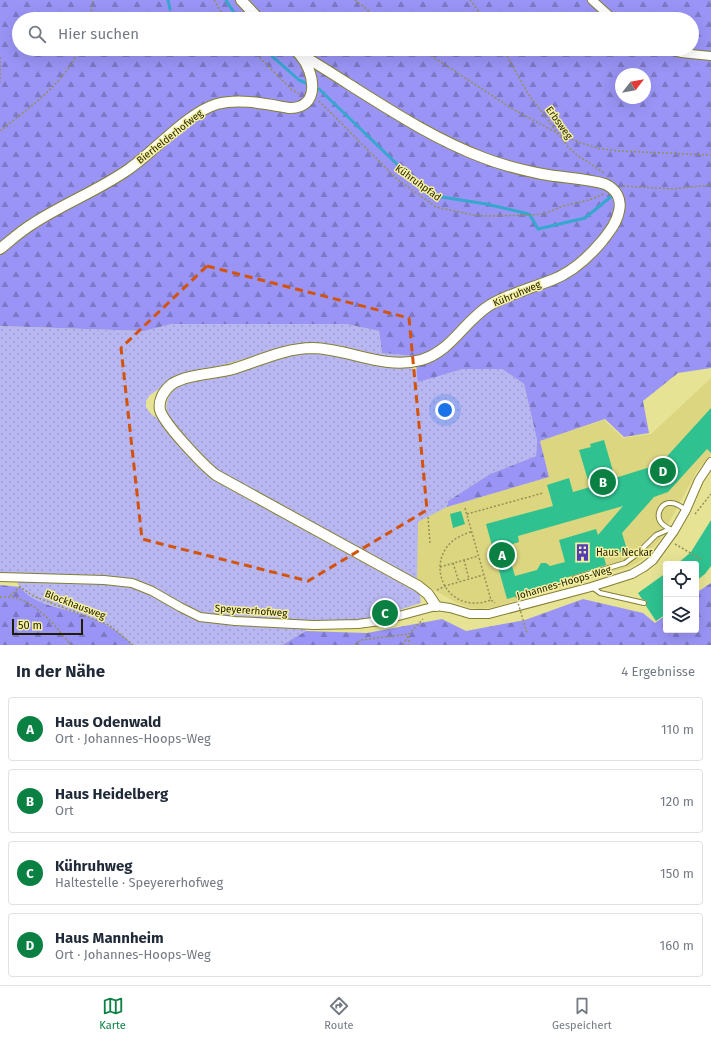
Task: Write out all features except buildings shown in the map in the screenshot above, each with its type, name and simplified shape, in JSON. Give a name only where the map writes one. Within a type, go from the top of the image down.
[{"type":"street","points":[[241,0],[252,12]]},
{"type":"street","points":[[592,0],[606,12]]},
{"type":"street","points":[[699,55],[711,56]]},
{"type":"street","points":[[300,56],[307,65],[311,74],[311,95]]},
{"type":"street","points":[[305,56],[372,99],[426,130],[483,158],[542,174],[600,183],[612,188]]},
{"type":"street","name":"Bierhelderhofweg","points":[[0,249],[33,223],[99,188],[129,169],[187,120],[205,109],[218,104],[230,102],[244,102],[294,108],[304,104],[311,95]]},
{"type":"street","name":"Kühruhweg","points":[[436,606],[430,596],[418,586],[216,475],[195,455],[165,420],[160,409],[162,396],[166,389],[179,381],[232,369],[293,350],[312,348],[329,349],[397,363],[418,361],[430,357],[450,344],[470,322],[490,306],[512,295],[560,276],[576,267],[588,257],[609,233],[618,216],[620,203],[617,194],[612,188]]},
{"type":"street","name":"Johannes-Hoops-Weg","points":[[436,606],[450,608],[474,615],[489,614],[591,587],[632,574],[653,560],[686,510],[699,480],[711,462]]},
{"type":"street","name":"Speyererhofweg","points":[[0,577],[104,580],[132,583],[152,590],[200,617],[235,621],[314,625],[358,624],[380,621],[436,606]]},
{"type":"lane","points":[[672,530],[659,520],[658,516],[661,508],[668,503],[672,503],[686,510]]},
{"type":"lane","points":[[575,578],[613,568],[630,560],[656,535],[672,530]]},
{"type":"lane","points":[[591,587],[600,593],[644,603]]},
{"type":"path","points":[[91,12],[93,0]]},
{"type":"path","points":[[214,0],[220,12]]},
{"type":"path","points":[[355,0],[370,12]]},
{"type":"path","points":[[470,0],[479,12]]},
{"type":"path","points":[[0,131],[46,93],[63,75],[75,56]]},
{"type":"path","points":[[258,56],[291,89],[297,93],[311,95]]},
{"type":"path","points":[[433,56],[511,108],[557,133],[581,143],[607,150],[711,155]]},
{"type":"path","name":"Erbsweg","points":[[508,56],[529,95],[569,148],[606,174]]},
{"type":"path","points":[[0,57],[0,82]]},
{"type":"path","name":"Kühruhpfad","points":[[311,95],[338,119],[398,179],[436,207],[473,215],[488,216],[544,214],[563,206],[589,200],[609,192],[612,188]]},
{"type":"path","points":[[612,188],[624,186],[672,188],[711,185]]},
{"type":"path","points":[[467,514],[543,493]]},
{"type":"path","points":[[465,508],[491,600]]},
{"type":"path","points":[[428,517],[430,543]]},
{"type":"path","points":[[471,532],[450,542],[443,553],[440,567],[441,576],[449,592],[462,601],[476,603],[491,600],[495,602]]},
{"type":"path","points":[[675,543],[701,559]]},
{"type":"path","points":[[440,567],[478,556]]},
{"type":"path","points":[[464,560],[469,579]]},
{"type":"path","points":[[453,563],[459,582]]},
{"type":"path","points":[[430,596],[445,586],[483,575]]},
{"type":"path","points":[[10,596],[20,587],[15,577]]},
{"type":"path","name":"Blockhausweg","points":[[20,587],[33,596],[109,625],[127,638],[133,645]]},
{"type":"path","points":[[0,597],[10,596],[30,604],[54,625],[71,645]]},
{"type":"path","points":[[516,596],[528,633]]},
{"type":"path","points":[[403,645],[409,634],[425,618]]},
{"type":"path","points":[[355,645],[361,640],[409,634]]},
{"type":"path","points":[[409,634],[409,645]]},
{"type":"highlighted area","points":[[207,266],[409,318],[427,510],[308,581],[142,539],[121,348]]},
{"type":"shaded area","points":[[172,324],[346,324],[379,331],[382,353],[415,356],[414,358],[391,358],[341,346],[319,343],[293,345],[223,365],[184,374],[167,381],[150,395],[146,401],[146,407],[151,414],[160,420],[194,461],[217,482],[415,591],[420,595],[421,603],[360,620],[305,621],[306,631],[282,645],[133,645],[117,631],[100,621],[80,613],[44,603],[28,596],[23,592],[12,573],[0,573],[0,326],[144,331]]},
{"type":"shaded area","points":[[313,352],[330,354],[393,368],[405,366],[418,371],[419,381],[463,369],[502,369],[524,384],[537,440],[536,456],[490,474],[448,501],[447,507],[418,522],[417,580],[212,468],[168,416],[166,407],[169,396],[178,386],[281,357]]},
{"type":"shaded area","points":[[711,378],[711,455],[697,471],[659,541],[645,557],[637,563],[629,567],[495,607],[480,609],[467,607],[457,603],[417,580],[417,522],[447,507],[549,477],[540,441],[604,420],[623,438],[651,434]]},
{"type":"green space","points":[[0,0],[711,0],[711,368],[678,373],[643,401],[649,433],[624,437],[605,419],[540,441],[549,477],[447,507],[448,501],[490,474],[536,456],[537,440],[524,384],[502,369],[463,369],[418,382],[415,356],[382,353],[379,331],[346,324],[172,324],[144,331],[0,326]]},
{"type":"green space","points":[[711,583],[711,645],[282,645],[306,631],[367,633],[442,619],[466,631],[525,620],[583,599],[643,613],[655,623],[663,617],[663,633],[699,633],[699,591]]},
{"type":"green space","points":[[0,585],[20,587],[33,598],[50,606],[79,613],[100,621],[117,631],[133,645],[0,645]]},
{"type":"waterway","points":[[168,0],[170,9]]},
{"type":"waterway","points":[[226,0],[234,12]]},
{"type":"waterway","points":[[272,56],[299,80],[306,83]]},
{"type":"waterway","points":[[319,89],[429,195],[486,204],[525,213],[530,215],[538,229],[585,218],[613,195]]},
{"type":"place","name":"Haus Mannheim","points":[[663,471]]},
{"type":"place","name":"Haus Heidelberg","points":[[603,482]]},
{"type":"place","name":"Haus Neckar","points":[[583,553]]},
{"type":"place","name":"Haus Odenwald","points":[[502,555]]},
{"type":"place","name":"Kühruhweg","points":[[385,613]]}]
